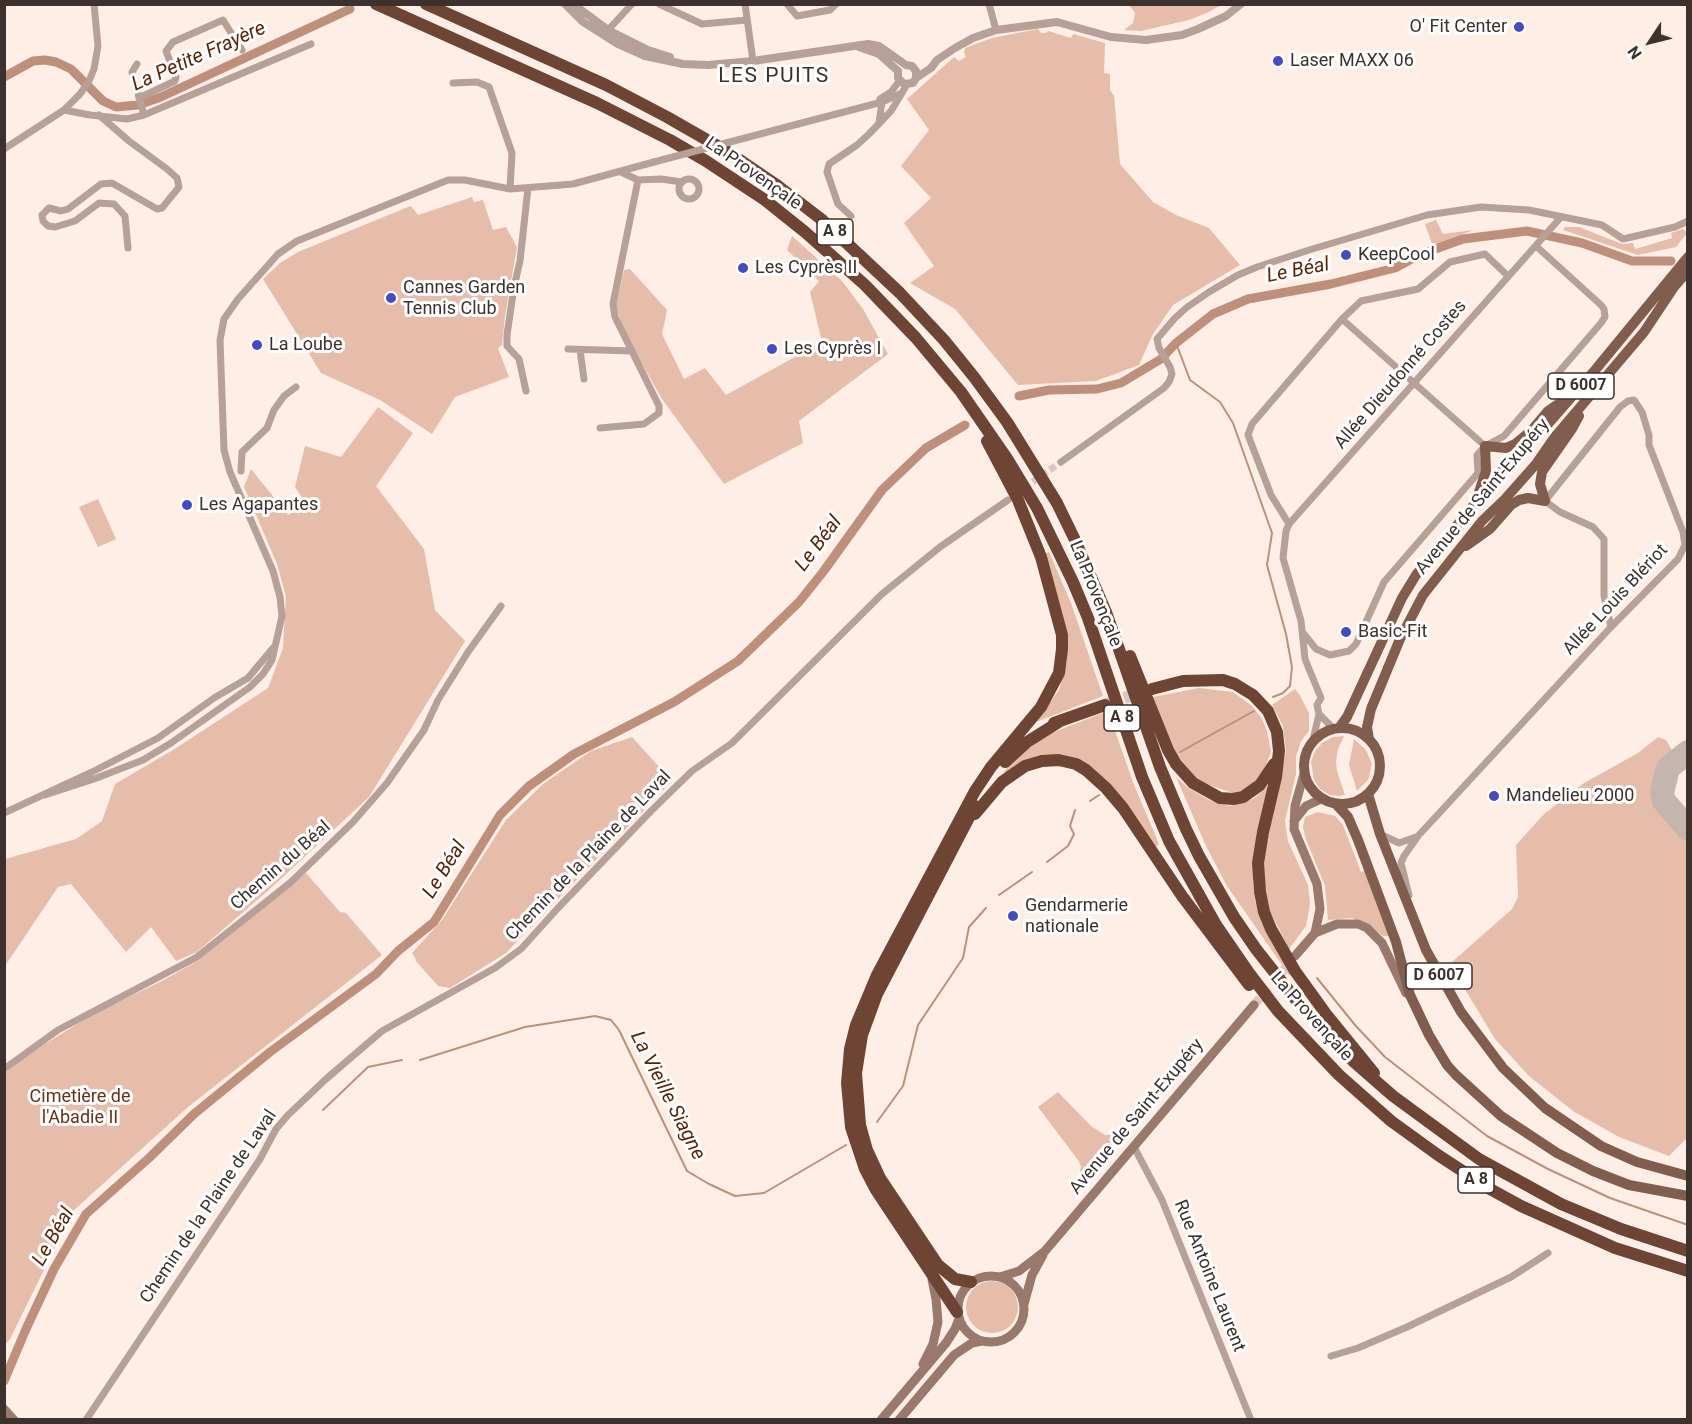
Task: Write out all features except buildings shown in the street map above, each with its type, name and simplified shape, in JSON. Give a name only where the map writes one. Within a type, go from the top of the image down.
[{"type":"highway","name":"La Provençale","points":[[376,4],[597,102],[670,140],[765,200],[865,285],[916,338],[961,392],[1020,479],[1065,565],[1095,637],[1142,777],[1183,868],[1216,925],[1238,957],[1299,1034],[1339,1075],[1391,1121],[1490,1189],[1521,1206],[1615,1248],[1688,1271]]},
{"type":"highway","name":"La Provençale","points":[[426,4],[548,58],[667,117],[744,163],[821,219],[900,293],[975,377],[1033,461],[1066,522],[1094,583],[1118,644],[1163,774],[1186,829],[1219,892],[1256,950],[1297,1001],[1353,1061],[1393,1096],[1458,1146],[1516,1181],[1561,1204],[1621,1229],[1688,1251]]},
{"type":"highway","points":[[958,1315],[876,1190],[860,1155],[851,1127],[848,1099],[850,1048],[861,1010],[877,975],[975,790],[1041,707],[1055,684],[1062,661],[1062,635],[1048,580],[1032,534],[1010,483],[961,392]]},
{"type":"highway","points":[[1094,583],[1126,647],[1168,750],[1176,764],[1193,783],[1220,798],[1243,797],[1252,792],[1267,777],[1279,751]]},
{"type":"highway","points":[[1152,689],[1170,683],[1199,679],[1223,680],[1253,695],[1268,711],[1277,732],[1279,751],[1276,777],[1258,863],[1264,912],[1282,950],[1311,993],[1393,1096]]},
{"type":"highway","points":[[1005,752],[1032,732],[1105,705]]},
{"type":"highway","points":[[971,1282],[955,1279],[938,1265],[880,1178],[862,1136],[858,1112],[856,1086],[859,1044],[872,1004],[985,788],[1001,767],[1027,742],[1062,720]]},
{"type":"highway","points":[[963,830],[1002,782],[1025,766],[1042,761],[1059,760],[1076,764],[1086,770],[1123,808],[1177,889],[1232,965],[1267,1006],[1299,1034]]},
{"type":"main road","name":"Avenue de Saint-Exupéry","points":[[1336,728],[1347,717],[1402,598],[1416,576],[1512,459],[1541,431],[1578,389],[1688,257]]},
{"type":"main road","name":"Avenue de Saint-Exupéry","points":[[1369,739],[1367,727],[1369,715],[1400,639],[1423,595],[1482,521],[1536,464],[1554,438],[1644,332],[1674,287],[1688,271]]},
{"type":"main road","points":[[1471,510],[1485,478],[1487,464],[1485,446],[1506,448],[1515,444],[1532,430],[1548,411],[1578,389]]},
{"type":"main road","points":[[1455,555],[1490,529],[1511,505],[1519,500],[1528,498],[1545,501],[1540,484],[1542,472],[1572,429],[1587,400]]},
{"type":"main road","points":[[1304,774],[1310,789],[1321,799],[1336,804],[1355,802],[1368,794],[1375,786],[1380,766],[1378,756],[1369,739],[1353,729],[1336,728],[1323,733],[1313,740],[1307,750],[1294,821],[1296,837],[1317,884],[1320,897],[1320,915],[1315,933]]},
{"type":"main road","name":"D 6007","points":[[1368,794],[1380,834],[1432,963],[1461,1012],[1503,1068],[1566,1124],[1601,1146],[1637,1162],[1688,1176]]},
{"type":"main road","points":[[1294,821],[1306,806],[1321,799]]},
{"type":"main road","name":"D 6007","points":[[1336,804],[1348,818],[1358,840],[1396,942],[1410,995],[1447,1065],[1502,1116],[1557,1153],[1593,1172],[1629,1185],[1688,1196]]},
{"type":"main road","points":[[1295,956],[1315,933],[1327,927],[1346,923],[1359,924],[1375,934],[1388,953],[1427,1038],[1447,1065]]},
{"type":"main road","name":"Avenue de Saint-Exupéry","points":[[1024,1306],[1032,1275],[1045,1251],[1254,1005]]},
{"type":"main road","name":"Avenue de Saint-Exupéry","points":[[1000,1277],[1019,1270],[1045,1251]]},
{"type":"main road","points":[[913,1381],[931,1350],[938,1322],[935,1289],[926,1263]]},
{"type":"main road","points":[[881,1419],[946,1343],[955,1329],[960,1295],[971,1282],[985,1276],[1000,1277],[1014,1285],[1024,1306],[1021,1321],[1012,1334],[998,1341],[972,1343],[954,1355],[899,1419]]},
{"type":"main road","points":[[958,1315],[968,1333],[982,1341]]},
{"type":"main road","points":[[4,1408],[14,1419]]},
{"type":"street","points":[[4,149],[64,110],[89,81],[99,46],[94,4]]},
{"type":"street","points":[[565,4],[583,22],[645,56],[682,64],[708,65],[753,61],[868,44],[879,46],[912,70],[913,83],[902,79],[879,54],[856,47]]},
{"type":"street","points":[[573,4],[606,33]]},
{"type":"street","points":[[606,33],[632,4]]},
{"type":"street","points":[[659,4],[702,24],[747,20]]},
{"type":"street","points":[[746,4],[753,61]]},
{"type":"street","points":[[787,4],[797,15],[830,10],[836,4]]},
{"type":"street","points":[[989,4],[996,30]]},
{"type":"street","points":[[879,102],[912,70],[931,69],[938,60],[973,38],[996,30],[1057,22],[1111,37],[1146,40],[1182,35],[1198,29],[1226,16],[1241,4]]},
{"type":"street","points":[[139,98],[175,81],[176,77],[166,51],[173,42],[223,20],[242,50]]},
{"type":"street","points":[[64,110],[127,119],[311,44]]},
{"type":"street","points":[[137,64],[132,72],[144,112]]},
{"type":"street","points":[[851,216],[838,204],[827,172],[829,164],[857,145],[891,111],[902,93],[902,79]]},
{"type":"street","points":[[453,83],[477,82],[489,87],[512,153],[510,189]]},
{"type":"street","points":[[45,795],[135,763],[171,743],[250,687],[263,674],[272,660],[282,616],[280,597],[273,571],[230,472],[224,450],[219,340],[224,319],[238,299],[278,254],[297,241],[448,180],[465,180],[510,189],[573,184],[879,102],[902,93]]},
{"type":"street","points":[[879,102],[879,124]]},
{"type":"street","points":[[99,115],[167,169],[177,178],[179,187],[162,208],[156,209],[112,183],[101,184],[68,209],[61,211],[48,208],[42,215],[43,221],[48,226],[56,227],[75,221],[99,203],[114,204],[125,216],[128,248]]},
{"type":"street","points":[[621,172],[638,180],[661,179],[682,182],[688,179],[694,180],[701,197],[686,199]]},
{"type":"street","points":[[600,428],[644,424],[659,413],[659,406],[615,316],[613,304],[638,180]]},
{"type":"street","points":[[682,182],[679,191],[686,199]]},
{"type":"street","points":[[526,391],[519,359],[507,346],[507,335],[520,261],[528,188]]},
{"type":"street","points":[[684,207],[686,199]]},
{"type":"street","points":[[1061,462],[1164,388],[1172,374],[1167,359],[1157,343],[1160,335],[1186,308],[1238,275],[1309,250],[1427,215],[1458,209],[1481,207],[1529,210],[1602,225],[1623,239],[1688,221]]},
{"type":"street","name":"Allée Dieudonné Costes","points":[[1289,524],[1561,217]]},
{"type":"street","points":[[1304,634],[1316,649],[1330,655],[1349,651],[1356,644],[1384,582],[1478,473],[1477,455],[1485,446],[1504,436],[1605,317],[1601,305],[1536,246]]},
{"type":"street","points":[[1313,740],[1319,714],[1317,705],[1321,698],[1308,668],[1304,634],[1283,558],[1289,524],[1271,495],[1248,435],[1252,424],[1342,319],[1361,302],[1418,290],[1450,262],[1485,254],[1508,276]]},
{"type":"street","points":[[1342,319],[1485,446]]},
{"type":"street","points":[[568,349],[632,351]]},
{"type":"street","points":[[580,350],[584,379]]},
{"type":"street","points":[[241,471],[242,452],[267,428],[274,410],[284,396],[296,387]]},
{"type":"street","name":"Allée Louis Blériot","points":[[1417,930],[1401,869],[1404,856],[1418,836],[1611,627],[1678,559],[1685,545],[1683,532],[1649,445],[1649,435],[1642,412],[1634,400],[1620,407],[1545,501]]},
{"type":"street","name":"Chemin de la Plaine de Laval","points":[[86,1419],[260,1159],[276,1129],[288,1115],[382,1031],[495,968],[521,949],[651,811],[692,771],[732,743],[882,594],[940,547],[1008,500]]},
{"type":"street","points":[[1545,501],[1560,512],[1593,527],[1604,539],[1604,596],[1611,627]]},
{"type":"street","name":"Chemin du Béal","points":[[4,1069],[58,1030],[197,957],[291,882],[353,822],[387,783],[424,730],[438,700],[468,652],[501,606]]},
{"type":"street","points":[[4,813],[158,738],[214,698],[248,678],[277,644]]},
{"type":"street","points":[[1319,714],[1336,728]]},
{"type":"street","points":[[1380,834],[1392,842],[1399,843],[1418,836]]},
{"type":"street","name":"Rue Antoine Laurent","points":[[1134,1147],[1162,1200],[1251,1419]]},
{"type":"street","points":[[1331,1356],[1358,1348],[1407,1327],[1511,1276],[1548,1253]]},
{"type":"green space","points":[[1129,5],[1221,5],[1189,20],[1141,31],[1124,30],[1133,23],[1135,13]]},
{"type":"green space","points":[[1038,29],[1041,33],[1048,31],[1071,38],[1073,34],[1105,43],[1104,73],[1110,74],[1110,90],[1114,96],[1120,164],[1153,202],[1176,215],[1209,228],[1240,265],[1173,305],[1153,334],[1139,365],[1096,381],[1018,385],[955,309],[910,283],[934,266],[904,223],[931,198],[901,166],[929,130],[907,99],[954,57],[959,61],[966,57],[965,48],[992,38]]},
{"type":"green space","name":"Cannes Garden Tennis Club","points":[[472,197],[474,202],[483,200],[493,230],[506,227],[517,247],[502,345],[498,348],[509,377],[455,397],[432,434],[380,400],[321,373],[263,279],[280,263],[298,252],[408,207],[411,206],[418,215]]},
{"type":"green space","points":[[1436,220],[1443,234],[1473,230],[1433,247],[1425,224]]},
{"type":"green space","points":[[1565,227],[1579,227],[1622,244],[1633,243],[1635,249],[1672,238],[1671,233],[1683,229],[1687,233],[1676,247],[1638,255],[1563,230]]},
{"type":"green space","points":[[792,236],[842,281],[863,309],[888,354],[799,421],[803,443],[724,484],[662,399],[624,332],[616,306],[624,270],[630,269],[667,310],[662,334],[684,379],[705,368],[726,395],[822,342],[810,292],[819,281],[787,250]]},
{"type":"green space","points":[[378,407],[413,433],[376,486],[424,549],[435,610],[465,641],[369,797],[271,888],[197,952],[176,961],[151,927],[126,952],[71,884],[58,887],[5,966],[5,859],[76,839],[102,821],[115,784],[173,750],[268,688],[283,648],[286,596],[277,564],[244,487],[251,469],[288,515],[306,504],[295,487],[305,446],[341,457]]},
{"type":"green space","points":[[98,499],[116,539],[98,547],[79,507]]},
{"type":"green space","points":[[1049,552],[1071,603],[1103,696],[1036,722],[1059,690],[1067,660],[1066,644],[1045,554]]},
{"type":"green space","points":[[1199,688],[1233,692],[1252,706],[1262,719],[1271,752],[1263,773],[1247,789],[1233,793],[1206,784],[1196,778],[1171,743],[1153,697]]},
{"type":"green space","points":[[1295,689],[1309,713],[1309,731],[1301,741],[1296,757],[1296,774],[1285,821],[1288,841],[1308,885],[1310,904],[1306,926],[1289,949],[1268,907],[1263,884],[1263,861],[1286,751],[1283,726],[1272,705]]},
{"type":"green space","points":[[1108,711],[1134,785],[1159,844],[1154,848],[1080,760],[1061,754],[1003,773],[1011,763],[1044,736]]},
{"type":"green space","points":[[1344,736],[1336,761],[1345,795],[1330,795],[1320,789],[1314,780],[1311,762],[1315,751],[1322,743],[1333,737]]},
{"type":"green space","points":[[632,737],[672,781],[506,953],[450,988],[438,986],[415,960],[412,953],[442,920],[506,820],[543,784],[591,751]]},
{"type":"green space","points":[[1658,737],[1666,740],[1672,750],[1656,770],[1650,792],[1658,811],[1688,843],[1687,1138],[1669,1156],[1619,1137],[1573,1111],[1529,1076],[1495,1039],[1460,981],[1452,962],[1512,909],[1518,897],[1516,845],[1544,814],[1584,783],[1638,753]]},
{"type":"green space","points":[[1354,739],[1366,750],[1372,764],[1368,780],[1357,791],[1349,765]]},
{"type":"green space","points":[[1273,776],[1253,865],[1253,886],[1262,922],[1292,973],[1289,975],[1227,886],[1206,846],[1176,777],[1187,787],[1209,800],[1230,806],[1253,799],[1267,787]]},
{"type":"green space","points":[[1318,812],[1335,816],[1343,825],[1361,872],[1366,870],[1389,933],[1388,936],[1383,936],[1372,927],[1352,918],[1328,920],[1325,886],[1305,837],[1303,826],[1305,817]]},
{"type":"green space","name":"Cimetière de l'Abadie II","points":[[306,873],[340,912],[346,913],[382,955],[188,1107],[73,1211],[5,1345],[5,1073],[24,1057],[95,1013],[160,982],[199,960]]},
{"type":"green space","points":[[1058,1092],[1091,1126],[1117,1139],[1084,1176],[1080,1171],[1081,1166],[1078,1160],[1038,1107]]},
{"type":"green space","points":[[987,1281],[997,1281],[1011,1288],[1018,1307],[1011,1326],[997,1333],[987,1333],[977,1329],[970,1322],[966,1312],[966,1302],[970,1292],[977,1285]]},
{"type":"waterway","name":"La Petite Frayère","points":[[4,77],[33,61],[56,62],[71,69],[103,101],[116,107],[138,105],[161,97],[350,9]]},
{"type":"waterway","name":"Le Béal","points":[[1019,396],[1049,390],[1097,389],[1121,383],[1161,359],[1176,343],[1213,314],[1248,299],[1331,284],[1395,268],[1419,255],[1463,239],[1527,231],[1582,243],[1632,261],[1671,261]]},
{"type":"waterway","name":"La Vieille Siagne","points":[[1176,343],[1190,380],[1220,402],[1233,423],[1272,533],[1267,565],[1286,634],[1292,667],[1290,686],[1283,693],[1273,697]]},
{"type":"waterway","name":"Le Béal","points":[[4,1381],[54,1269],[86,1214],[194,1114],[270,1052],[376,974],[398,951],[434,922],[500,815],[529,786],[574,754],[674,702],[738,661],[799,602],[882,490],[926,448],[965,425]]},
{"type":"waterway","name":"La Vieille Siagne","points":[[1180,752],[1254,711]]},
{"type":"waterway","name":"La Vieille Siagne","points":[[1090,801],[1099,795]]},
{"type":"waterway","name":"La Vieille Siagne","points":[[1047,862],[1068,846],[1074,834],[1070,826],[1075,810]]},
{"type":"waterway","name":"La Vieille Siagne","points":[[999,895],[1032,872]]},
{"type":"waterway","name":"La Vieille Siagne","points":[[877,1122],[903,1086],[918,1025],[963,958],[969,927],[986,908]]},
{"type":"waterway","points":[[1317,978],[1355,1025],[1385,1057],[1487,1136],[1548,1169],[1610,1198],[1688,1225]]},
{"type":"waterway","name":"La Vieille Siagne","points":[[420,1060],[525,1027],[595,1016],[611,1020],[619,1030],[687,1171],[709,1184],[735,1196],[764,1193],[846,1145]]},
{"type":"waterway","name":"La Vieille Siagne","points":[[323,1110],[368,1067],[402,1060]]},
{"type":"taxiway","points":[[1688,752],[1668,768],[1662,793],[1664,801],[1688,829]]},
{"type":"tunnel","points":[[1024,488],[1061,462]]},
{"type":"tunnel","points":[[1107,704],[1145,691]]},
{"type":"tunnel","points":[[1254,1005],[1293,959]]},
{"type":"place","name":"O' Fit Center","points":[[1519,27]]},
{"type":"place","name":"Laser MAXX 06","points":[[1278,61]]},
{"type":"place","name":"KeepCool","points":[[1346,255]]},
{"type":"place","name":"Les Cyprès II","points":[[743,268]]},
{"type":"place","name":"Cannes Garden Tennis Club","points":[[391,298]]},
{"type":"place","name":"La Loube","points":[[257,345]]},
{"type":"place","name":"Les Cyprès I","points":[[772,349]]},
{"type":"place","name":"Les Agapantes","points":[[187,505]]},
{"type":"place","name":"Basic-Fit","points":[[1346,632]]},
{"type":"place","name":"Mandelieu 2000","points":[[1494,796]]},
{"type":"place","name":"Gendarmerie nationale","points":[[1013,916]]},
{"type":"district","name":"LES PUITS","points":[[774,77]]}]
